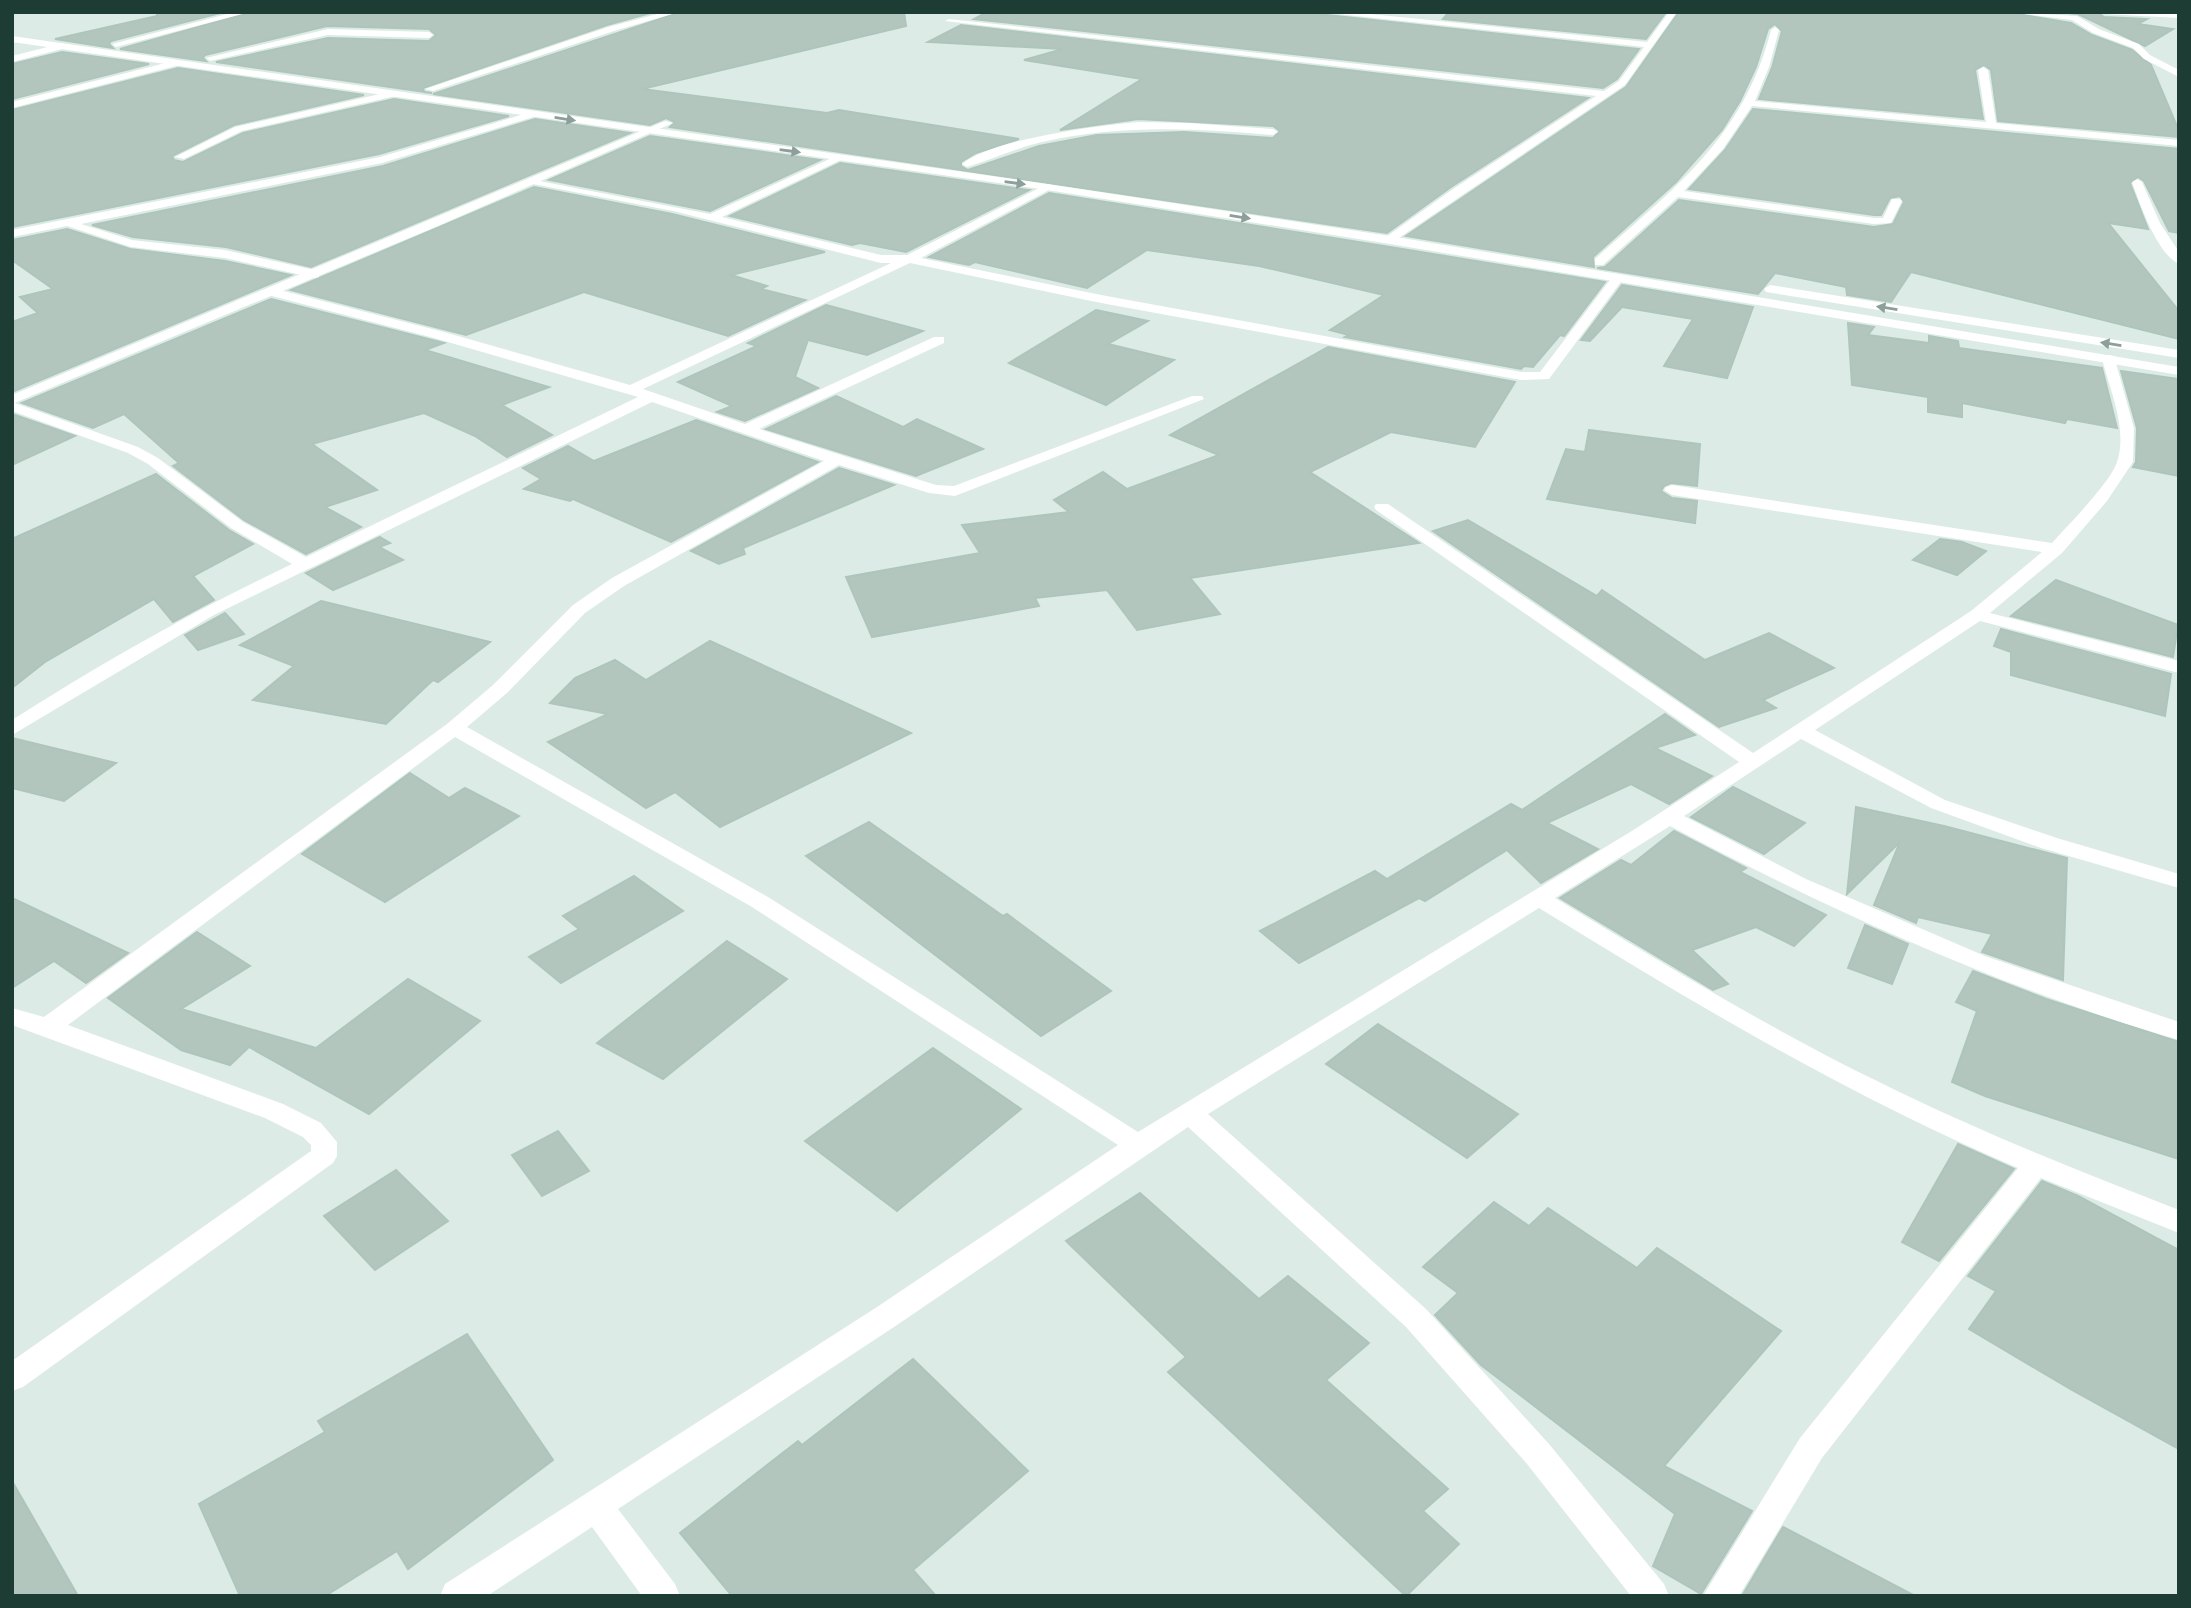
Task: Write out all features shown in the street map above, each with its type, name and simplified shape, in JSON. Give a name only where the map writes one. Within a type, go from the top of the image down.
[{"type":"street","points":[[116,44],[246,12]]},
{"type":"street","points":[[430,89],[611,29],[675,12]]},
{"type":"street","points":[[1322,12],[1651,45]]},
{"type":"street","points":[[1390,240],[1458,191],[1622,83],[1673,12]]},
{"type":"street","points":[[2012,12],[2074,18],[2096,31],[2137,46],[2147,57],[2179,74]]},
{"type":"street","points":[[2104,12],[2179,16]]},
{"type":"street","points":[[949,21],[1608,94]]},
{"type":"street","points":[[12,29],[1214,200]]},
{"type":"street","points":[[1599,262],[1674,193],[1717,148],[1749,103],[1765,67],[1775,30]]},
{"type":"street","points":[[210,58],[328,32],[429,35]]},
{"type":"street","points":[[12,38],[1618,272],[2179,370]]},
{"type":"street","points":[[12,58],[63,46]]},
{"type":"street","points":[[12,104],[177,63]]},
{"type":"street","points":[[1983,70],[1992,127]]},
{"type":"street","points":[[180,157],[239,130],[393,94]]},
{"type":"street","points":[[1749,103],[2179,143]]},
{"type":"street","points":[[13,232],[71,223],[382,160],[534,114]]},
{"type":"street","points":[[12,400],[315,275],[668,123]]},
{"type":"street","points":[[967,164],[1017,145],[1090,131],[1143,125],[1273,132]]},
{"type":"street","points":[[712,217],[840,158]]},
{"type":"street","points":[[533,181],[712,217],[881,259],[909,259],[1101,299],[1521,376],[1544,376],[1618,272]]},
{"type":"street","points":[[2137,182],[2151,221],[2163,242],[2179,260]]},
{"type":"street","points":[[631,390],[909,259],[1046,187]]},
{"type":"street","points":[[1674,193],[1874,220],[1887,220],[1896,201]]},
{"type":"street","points":[[71,223],[131,243],[225,254],[315,275]]},
{"type":"street","points":[[1392,227],[1419,232]]},
{"type":"street","points":[[1586,260],[1599,262],[1618,272]]},
{"type":"street","points":[[1753,286],[2179,355]]},
{"type":"street","points":[[272,292],[439,335],[631,390],[837,460],[935,490],[954,491],[1197,399]]},
{"type":"street","points":[[746,429],[939,340]]},
{"type":"street","points":[[457,1596],[887,1316],[1189,1112],[1669,817],[1977,615],[2056,549],[2101,498],[2124,462],[2127,428],[2109,359]]},
{"type":"street","points":[[12,729],[104,670],[197,618],[650,397]]},
{"type":"street","points":[[12,406],[133,450],[153,461],[220,514],[305,565]]},
{"type":"street","points":[[48,1027],[454,728],[500,689],[579,609],[618,582],[837,460]]},
{"type":"street","points":[[1672,491],[2056,549]]},
{"type":"street","points":[[1382,507],[1753,762]]},
{"type":"street","points":[[1977,615],[2179,667]]},
{"type":"street","points":[[454,728],[760,902],[1138,1145]]},
{"type":"street","points":[[1801,731],[1938,804],[2100,859],[2179,881]]},
{"type":"street","points":[[1669,817],[1798,884],[1977,962],[2179,1031]]},
{"type":"street","points":[[1539,898],[1765,1034],[1878,1093],[1978,1141],[2179,1222]]},
{"type":"street","points":[[12,1016],[274,1111],[312,1130],[324,1142],[324,1156],[12,1378]]},
{"type":"street","points":[[1189,1112],[1416,1318],[1538,1454],[1652,1596]]},
{"type":"street","points":[[1720,1596],[1811,1448],[2036,1165]]},
{"type":"street","points":[[596,1506],[663,1596]]},
{"type":"building","points":[[157,12],[224,12],[111,41],[109,44],[113,48],[55,39],[157,16]]},
{"type":"building","points":[[252,12],[654,12],[607,25],[423,88],[424,92],[216,62],[328,38],[429,41],[436,35],[429,29],[327,26],[205,55],[203,58],[206,61],[120,49]]},
{"type":"building","points":[[681,12],[904,12],[906,26],[642,89],[827,113],[839,110],[1019,139],[976,153],[961,162],[961,166],[968,170],[1039,146],[1097,135],[1184,132],[1273,138],[1280,131],[1273,126],[1138,119],[1060,130],[1142,79],[1024,60],[1063,49],[928,42],[961,25],[1588,98],[1451,187],[1387,233],[670,127],[675,122],[666,118],[650,125],[433,94]]},
{"type":"building","points":[[987,12],[1300,12],[1639,49],[1617,79],[1603,88],[974,19]]},
{"type":"building","points":[[1449,12],[1666,12],[1646,39],[1443,19]]},
{"type":"building","points":[[1679,12],[2006,12],[2071,23],[2092,35],[2132,50],[2151,65],[2179,131],[2179,137],[1998,121],[1991,70],[1984,65],[1975,70],[1983,119],[1759,99],[1772,68],[1782,31],[1775,24],[1768,29],[1756,67],[1722,130],[1676,182],[1593,257],[1594,267],[1406,236],[1626,87]]},
{"type":"building","points":[[2058,12],[2097,12],[2104,17],[2147,19],[2138,24],[2173,29],[2145,46],[2078,14]]},
{"type":"building","points":[[62,52],[149,64],[12,99],[12,64]]},
{"type":"building","points":[[178,68],[364,95],[234,125],[172,156],[174,160],[183,162],[243,133],[394,99],[509,116],[379,154],[12,227],[12,110]]},
{"type":"building","points":[[1753,109],[2179,149],[2179,233],[2169,231],[2144,181],[2138,177],[2130,183],[2148,229],[2108,223],[2179,311],[2179,339],[1911,272],[1891,302],[1847,295],[1846,287],[1775,273],[1758,294],[1597,268],[1605,267],[1679,200],[1874,227],[1893,224],[1904,202],[1900,196],[1890,198],[1881,215],[1874,215],[1689,189],[1725,150]]},
{"type":"building","points":[[535,119],[630,133],[311,267],[226,247],[133,237],[92,225],[383,166]]},
{"type":"building","points":[[650,136],[820,160],[710,211],[549,180]]},
{"type":"building","points":[[840,163],[1029,190],[906,252],[860,243],[852,245],[730,216]]},
{"type":"building","points":[[534,187],[672,214],[825,252],[731,275],[767,286],[761,289],[805,300],[728,336],[584,292],[466,335],[291,290]]},
{"type":"building","points":[[1049,193],[1605,282],[1564,336],[1560,335],[1533,367],[1524,366],[1521,369],[1345,337],[1349,335],[1330,330],[1384,295],[1259,266],[1147,250],[1087,288],[975,262],[969,265],[929,257]]},
{"type":"building","points":[[67,229],[130,249],[225,261],[291,275],[12,392],[12,322],[38,313],[20,297],[53,289],[12,260],[12,240]]},
{"type":"building","points":[[1622,285],[1753,307],[1727,378],[1664,366],[1693,319],[1622,307],[1590,341],[1581,340]]},
{"type":"building","points":[[271,299],[444,343],[425,350],[549,387],[502,405],[552,435],[507,457],[475,436],[424,413],[312,444],[377,490],[325,507],[361,527],[306,554],[244,520],[173,466],[179,463],[124,414],[93,428],[22,403]]},
{"type":"building","points":[[826,305],[923,331],[867,355],[808,340],[795,377],[818,388],[745,421],[717,412],[732,406],[678,382],[757,346],[748,343]]},
{"type":"building","points":[[1096,310],[1148,321],[1108,344],[1174,360],[1106,405],[1009,363]]},
{"type":"building","points":[[1848,323],[1874,327],[1868,335],[1929,343],[1929,336],[1958,341],[1959,348],[2102,368],[2117,428],[2067,419],[2065,423],[1962,403],[1962,417],[1928,412],[1928,397],[1852,385]]},
{"type":"building","points":[[1328,347],[1515,382],[1475,447],[1391,432],[1310,472],[1419,543],[1190,578],[1220,614],[1137,630],[1107,590],[1035,598],[1039,606],[872,637],[846,577],[980,553],[962,525],[1069,512],[1054,500],[1103,472],[1127,489],[1219,455],[1170,435]]},
{"type":"building","points":[[2121,371],[2179,379],[2179,476],[2133,467],[2136,462],[2137,428]]},
{"type":"building","points":[[836,396],[903,427],[917,419],[983,449],[916,476],[766,429]]},
{"type":"building","points":[[12,414],[75,436],[12,465]]},
{"type":"building","points":[[696,420],[818,462],[671,542],[573,499],[570,501],[524,489],[541,479],[523,468],[568,446],[594,461]]},
{"type":"building","points":[[1589,430],[1700,444],[1697,486],[1671,483],[1661,491],[1672,498],[1697,501],[1695,523],[1547,499],[1566,449],[1585,452]]},
{"type":"building","points":[[839,468],[894,485],[743,548],[745,554],[719,564],[691,551]]},
{"type":"building","points":[[156,474],[229,530],[253,544],[193,576],[214,600],[173,622],[154,599],[45,662],[12,688],[12,539]]},
{"type":"building","points":[[1468,520],[1597,596],[1602,590],[1705,660],[1769,633],[1834,668],[1763,700],[1776,708],[1719,727],[1433,531]]},
{"type":"building","points":[[380,537],[390,543],[379,547],[403,560],[333,590],[306,573]]},
{"type":"building","points":[[1940,539],[1962,542],[1986,551],[1957,575],[1913,560]]},
{"type":"building","points":[[2056,580],[2178,625],[2173,657],[2011,616]]},
{"type":"building","points":[[321,601],[490,642],[438,682],[433,680],[386,724],[253,700],[294,666],[240,645]]},
{"type":"building","points":[[225,613],[244,634],[198,650],[185,635]]},
{"type":"building","points":[[2001,629],[2171,674],[2165,716],[2011,675],[2011,652],[1994,646]]},
{"type":"building","points":[[710,641],[911,733],[720,827],[675,792],[646,808],[548,742],[608,714],[550,703],[575,678],[615,660],[646,680]]},
{"type":"building","points":[[1665,714],[1695,735],[1655,748],[1712,776],[1669,804],[1631,784],[1547,823],[1598,849],[1541,883],[1507,850],[1425,901],[1419,898],[1299,963],[1260,931],[1375,871],[1387,879],[1511,804],[1522,810]]},
{"type":"building","points":[[12,738],[116,763],[64,801],[12,788]]},
{"type":"building","points":[[410,773],[449,798],[465,788],[519,816],[385,902],[302,854]]},
{"type":"building","points":[[1733,787],[1805,823],[1764,854],[1691,817]]},
{"type":"building","points":[[1856,807],[1944,826],[2067,858],[2063,980],[1982,952],[1992,934],[1918,917],[1916,923],[1874,905],[1900,842],[1847,894]]},
{"type":"building","points":[[869,822],[1003,916],[1007,914],[1111,991],[1041,1036],[806,856]]},
{"type":"building","points":[[1674,831],[1746,868],[1740,872],[1826,915],[1794,946],[1756,927],[1692,950],[1728,984],[1713,990],[1560,898],[1621,860],[1631,865]]},
{"type":"building","points":[[634,876],[683,911],[561,983],[529,957],[579,929],[563,916]]},
{"type":"building","points":[[12,898],[128,953],[86,983],[54,961],[12,988]]},
{"type":"building","points":[[1865,925],[1908,944],[1892,984],[1848,968]]},
{"type":"building","points":[[197,932],[250,966],[181,1009],[316,1048],[408,979],[480,1021],[369,1114],[249,1047],[230,1065],[181,1050],[108,998]]},
{"type":"building","points":[[727,941],[787,979],[663,1079],[597,1043]]},
{"type":"building","points":[[1973,971],[2046,999],[2179,1042],[2179,1159],[1985,1096],[1952,1082],[1977,1011],[1956,1002]]},
{"type":"building","points":[[1378,1024],[1518,1114],[1467,1158],[1326,1064]]},
{"type":"building","points":[[933,1048],[1021,1109],[897,1211],[805,1141]]},
{"type":"building","points":[[558,1131],[589,1171],[542,1196],[512,1155]]},
{"type":"building","points":[[1958,1144],[2014,1169],[1939,1261],[1902,1242]]},
{"type":"building","points":[[396,1170],[448,1221],[375,1270],[324,1216]]},
{"type":"building","points":[[2042,1181],[2078,1196],[2179,1250],[2179,1449],[1969,1329],[1996,1291],[1968,1276]]},
{"type":"building","points":[[1140,1193],[1259,1299],[1288,1276],[1369,1343],[1326,1380],[1448,1489],[1423,1511],[1459,1544],[1406,1596],[1168,1372],[1186,1357],[1066,1241]]},
{"type":"building","points":[[1494,1202],[1529,1226],[1548,1208],[1637,1268],[1657,1248],[1781,1331],[1664,1466],[1752,1511],[1701,1594],[1653,1566],[1675,1514],[1481,1365],[1435,1315],[1458,1293],[1423,1267]]},
{"type":"building","points":[[467,1334],[553,1460],[408,1569],[397,1551],[325,1596],[240,1596],[199,1504],[325,1432],[318,1421]]},
{"type":"building","points":[[913,1359],[1028,1471],[913,1570],[936,1596],[732,1596],[680,1533],[798,1441],[802,1445]]},
{"type":"building","points":[[12,1481],[78,1596],[12,1596]]},
{"type":"building","points":[[1783,1527],[1915,1596],[1742,1596]]}]
